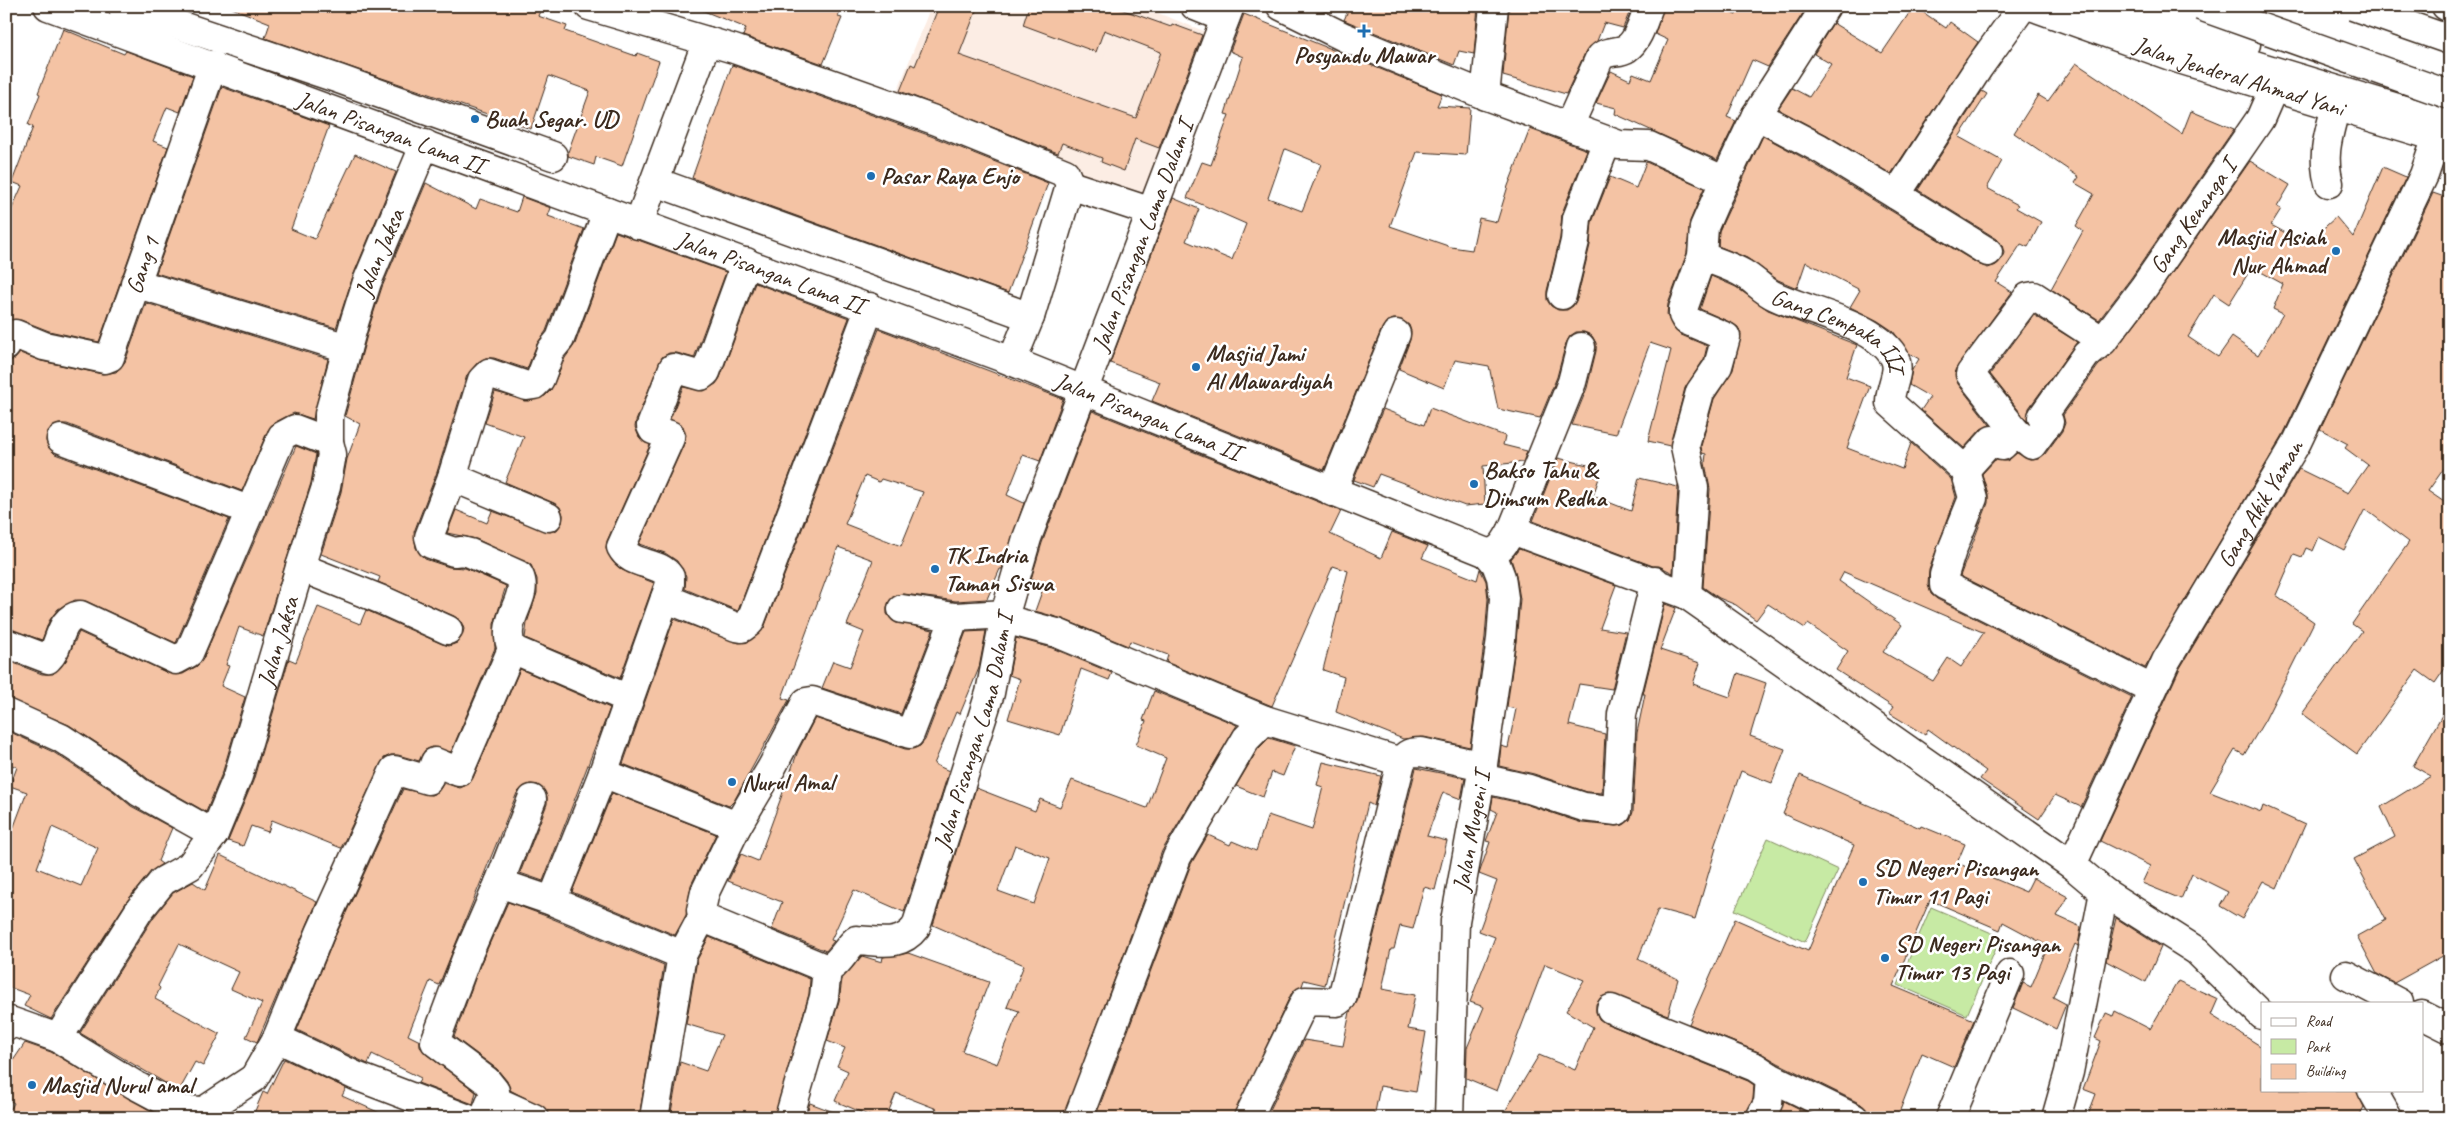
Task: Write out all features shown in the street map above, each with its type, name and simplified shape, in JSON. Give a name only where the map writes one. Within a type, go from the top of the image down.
[{"type":"main road","name":"Jalan Pisangan Lama II","points":[[48,6],[425,144],[638,225],[870,307],[1084,390],[1332,492],[1487,553]]},
{"type":"main road","points":[[122,6],[553,156]]},
{"type":"main road","points":[[589,6],[707,41],[937,121],[1059,168],[1069,178],[1070,185],[1006,359]]},
{"type":"main road","points":[[1195,6],[1227,12]]},
{"type":"main road","points":[[1281,6],[1344,37],[1485,96],[1619,145],[1649,146],[1726,180]]},
{"type":"main road","points":[[1485,96],[1494,6]]},
{"type":"main road","points":[[1569,126],[1599,59],[1603,54],[1628,47],[1635,40],[1649,6]]},
{"type":"main road","points":[[1687,595],[1694,488],[1685,446],[1700,392],[1718,366],[1726,337],[1686,320],[1683,316],[1702,256],[1704,228],[1726,180],[1756,115],[1826,6]]},
{"type":"main road","points":[[1896,195],[1979,67],[2023,6]]},
{"type":"main road","name":"Jalan Jenderal Ahmad Yani","points":[[2031,6],[2179,59],[2336,106],[2446,130]]},
{"type":"main road","points":[[2070,6],[2446,130]]},
{"type":"main road","name":"Jalan Jenderal Ahmad Yani","points":[[2142,6],[2446,130]]},
{"type":"main road","points":[[2200,6],[2450,88]]},
{"type":"main road","points":[[2200,6],[2450,95]]},
{"type":"main road","points":[[2353,6],[2450,41]]},
{"type":"main road","points":[[2358,6],[2450,41]]},
{"type":"main road","points":[[2446,6],[2450,8]]},
{"type":"main road","name":"Jalan Pisangan Lama Dalam I","points":[[827,969],[837,965],[847,947],[856,940],[891,942],[908,938],[916,927],[990,692],[1005,616],[1027,538],[1227,12]]},
{"type":"main road","points":[[638,225],[656,182],[707,41]]},
{"type":"main road","name":"Gang 1","points":[[6,346],[12,335],[15,334],[44,346],[104,359],[110,357],[213,66]]},
{"type":"main road","name":"Gang Kenanga I","points":[[2103,341],[2034,296],[2028,297],[1970,374],[2016,432],[2032,445],[2049,422],[2042,416],[2086,355],[2103,341],[2144,287],[2260,119],[2274,87]]},
{"type":"main road","points":[[2329,183],[2324,165],[2325,146],[2336,106]]},
{"type":"main road","points":[[1756,115],[1819,148],[1988,252]]},
{"type":"main road","name":"Gang Akik Yaman","points":[[2072,865],[2166,660],[2297,442],[2446,130]]},
{"type":"main road","points":[[1562,295],[1578,218],[1607,141]]},
{"type":"main road","name":"Jalan Jaksa","points":[[58,1038],[140,909],[163,881],[190,866],[214,834],[247,750],[300,567],[326,487],[332,454],[329,442],[329,414],[367,282],[425,144]]},
{"type":"main road","points":[[656,182],[1024,314]]},
{"type":"main road","points":[[1070,185],[1152,212]]},
{"type":"main road","points":[[607,212],[560,339],[551,350],[540,379],[534,385],[527,386],[497,375],[485,375],[452,477],[429,537],[432,544],[454,552],[470,553],[519,574],[523,582],[507,628],[508,641],[512,649],[629,699]]},
{"type":"main road","name":"Gang Cempaka III","points":[[1702,256],[1743,273],[1773,296],[1871,334],[1893,354],[1896,361],[1897,372],[1889,394],[1890,403],[1965,470]]},
{"type":"main road","points":[[552,901],[603,773],[670,584],[669,575],[664,570],[630,558],[621,547],[670,438],[670,435],[653,430],[651,426],[674,368],[704,375],[746,262]]},
{"type":"main road","points":[[135,282],[347,348]]},
{"type":"main road","points":[[665,598],[736,627],[742,628],[750,622],[870,307]]},
{"type":"main road","points":[[1332,492],[1396,334]]},
{"type":"main road","points":[[1487,553],[1495,552],[1502,547],[1512,530],[1572,382],[1581,347]]},
{"type":"main road","points":[[6,643],[48,659],[64,624],[71,616],[80,615],[176,660],[184,658],[189,653],[282,436],[295,429],[329,442]]},
{"type":"main road","points":[[2016,432],[2002,446],[1992,440],[1965,470],[1973,498],[1952,550],[1943,580],[1944,585],[2152,689]]},
{"type":"main road","points":[[61,439],[251,511]]},
{"type":"main road","points":[[452,477],[548,517]]},
{"type":"main road","points":[[1512,530],[1654,581],[1687,595],[2072,865],[2104,892],[2197,952],[2261,1014]]},
{"type":"main road","name":"Jalan Mugeni I","points":[[1449,1118],[1455,921],[1482,772],[1501,639],[1504,598],[1501,577],[1496,564],[1487,553]]},
{"type":"main road","points":[[300,567],[382,600],[448,630]]},
{"type":"main road","points":[[1248,1118],[1305,1000],[1337,1002],[1342,998],[1401,762],[1405,756],[1412,752],[1421,752],[1584,807],[1618,811],[1622,714],[1654,581]]},
{"type":"main road","points":[[902,609],[955,617],[1005,616],[1058,632],[1265,720],[1401,762]]},
{"type":"main road","points":[[703,922],[701,910],[705,892],[737,826],[808,701],[910,734],[955,617]]},
{"type":"main road","points":[[7,1023],[58,1038],[135,1085],[182,1110],[204,1111],[254,1078],[277,1038],[320,933],[394,770],[428,780],[435,762],[459,772],[512,649]]},
{"type":"main road","points":[[6,713],[61,738],[122,778],[139,792],[214,834]]},
{"type":"main road","points":[[1078,1118],[1177,857],[1246,739],[1265,720]]},
{"type":"main road","points":[[603,773],[737,826]]},
{"type":"main road","points":[[532,799],[499,883],[466,959],[435,1042],[487,1081],[495,1091],[488,1108],[534,1118]]},
{"type":"main road","points":[[499,883],[552,901],[682,955]]},
{"type":"main road","points":[[2056,1118],[2069,1072],[2104,892]]},
{"type":"main road","points":[[654,1118],[682,955],[698,925],[711,921],[827,969],[824,998],[789,1118]]},
{"type":"main road","points":[[1950,1118],[2010,974]]},
{"type":"main road","points":[[2346,975],[2397,1002]]},
{"type":"main road","points":[[1611,1009],[1756,1067],[1770,1077],[1854,1118]]},
{"type":"main road","points":[[2424,1016],[2450,1029]]},
{"type":"main road","points":[[277,1038],[356,1076],[466,1118]]},
{"type":"main road","points":[[1760,1118],[1768,1102],[1770,1077]]},
{"type":"main road","points":[[2373,1092],[2388,1118]]},
{"type":"shaded area","points":[[931,6],[1140,6],[1214,35],[1146,198],[893,102]]},
{"type":"green space","points":[[1768,838],[1838,870],[1805,942],[1735,910]]},
{"type":"green space","points":[[1931,907],[2001,937],[1967,1015],[1898,985]]},
{"type":"building","points":[[232,6],[542,6],[538,16],[567,26],[565,31],[636,56],[637,53],[659,61],[622,166],[596,157],[594,165],[568,156],[590,91],[549,76],[531,129],[265,38],[270,23],[232,8]]},
{"type":"building","points":[[842,6],[838,17],[842,18],[823,64],[743,36],[746,28],[694,7]]},
{"type":"building","points":[[939,6],[978,6],[959,55],[1136,118],[1161,52],[1104,30],[1096,52],[1023,25],[1029,6],[1112,6],[1171,27],[1172,24],[1202,35],[1159,148],[1135,139],[1124,171],[1101,162],[1102,158],[1062,143],[1058,153],[900,91],[911,64],[915,66]]},
{"type":"building","points":[[1350,6],[1478,6],[1474,54],[1459,51],[1454,65],[1344,20]]},
{"type":"building","points":[[1509,6],[1530,6],[1556,11],[1557,6],[1632,6],[1623,28],[1604,23],[1597,41],[1585,53],[1566,94],[1503,76]]},
{"type":"building","points":[[1664,6],[1714,6],[1736,15],[1739,6],[1807,7],[1768,67],[1752,60],[1727,117],[1736,121],[1717,160],[1615,114],[1616,108],[1596,103],[1611,71],[1630,80],[1633,73],[1651,80],[1668,40],[1655,34]]},
{"type":"building","points":[[1914,6],[1946,28],[1950,22],[1978,42],[1891,174],[1827,135],[1778,109],[1792,88],[1809,97],[1831,64],[1814,54],[1833,23],[1882,53]]},
{"type":"building","points":[[1244,14],[1442,94],[1437,106],[1470,108],[1466,155],[1417,152],[1390,226],[1451,247],[1472,250],[1479,218],[1497,222],[1508,186],[1530,129],[1587,150],[1562,213],[1560,238],[1547,291],[1547,300],[1551,306],[1558,310],[1567,310],[1573,306],[1577,299],[1590,245],[1592,222],[1610,177],[1636,188],[1646,162],[1704,188],[1690,221],[1687,253],[1668,304],[1667,315],[1673,328],[1679,334],[1707,346],[1704,359],[1685,388],[1670,446],[1648,441],[1671,350],[1650,343],[1616,434],[1572,425],[1587,388],[1596,351],[1596,343],[1592,336],[1584,332],[1576,332],[1570,336],[1566,343],[1557,377],[1540,418],[1498,409],[1489,366],[1455,360],[1444,388],[1399,369],[1410,340],[1411,331],[1409,325],[1402,320],[1394,319],[1387,321],[1382,328],[1324,470],[1152,401],[1160,382],[1110,363],[1173,198],[1199,209],[1186,241],[1232,260],[1246,224],[1187,198],[1202,162],[1211,165],[1229,115],[1225,114],[1243,57],[1230,51]],"holes":[[[1285,149],[1321,164],[1302,211],[1268,198]]]},
{"type":"building","points":[[63,29],[124,54],[126,51],[193,76],[180,112],[167,107],[153,141],[168,147],[99,342],[49,331],[21,320],[6,321],[6,222],[22,186],[12,182],[33,127],[28,125],[40,94],[38,93]]},
{"type":"building","points":[[2076,63],[2182,134],[2191,111],[2234,129],[2131,278],[2099,320],[2051,289],[2083,231],[2076,226],[2094,194],[2075,183],[2079,177],[2014,133],[2038,95],[2048,101]]},
{"type":"building","name":"Pasar Raya Enjo","points":[[732,65],[931,136],[1048,183],[1008,293],[692,178]]},
{"type":"building","points":[[222,87],[329,126],[291,229],[315,239],[355,154],[396,172],[353,276],[336,328],[156,273]]},
{"type":"building","points":[[1982,91],[1987,94],[1959,137],[2002,161],[1987,188],[2018,205],[2016,208],[2041,222],[2028,247],[2021,244],[1996,282],[2012,292],[1955,370],[1958,384],[1990,425],[1981,429],[1964,448],[1921,410],[1930,397],[1909,385],[1912,370],[1919,359],[1909,353],[1893,331],[1850,307],[1860,290],[1806,262],[1797,288],[1778,280],[1747,258],[1718,246],[1719,231],[1763,136],[1811,162],[1980,265],[1988,268],[1996,265],[2004,253],[2002,245],[1997,239],[1918,190]]},
{"type":"building","points":[[2250,161],[2290,185],[2277,207],[2281,209],[2271,225],[2306,244],[2336,217],[2353,237],[2383,167],[2406,177],[2283,435],[2145,668],[1960,576],[1988,503],[1988,494],[1982,474],[1995,460],[2007,461],[2017,453],[2030,460],[2038,459],[2045,454],[2062,431],[2065,423],[2063,415],[2098,366],[2115,350],[2156,296]],"holes":[[[2252,267],[2283,284],[2273,309],[2283,314],[2258,355],[2232,337],[2218,357],[2188,337],[2214,294],[2229,304]]]},
{"type":"building","points":[[426,183],[476,209],[480,199],[517,212],[522,197],[551,208],[548,216],[584,229],[546,331],[537,344],[527,369],[494,358],[486,358],[478,362],[467,375],[437,472],[414,532],[416,548],[425,559],[449,567],[465,568],[506,586],[494,624],[495,648],[451,752],[433,747],[425,750],[419,761],[398,755],[384,758],[341,848],[272,820],[268,832],[251,826],[243,846],[228,841],[253,781],[289,659],[296,662],[318,607],[360,624],[366,610],[449,646],[457,643],[464,629],[461,621],[454,616],[378,582],[380,577],[321,554],[341,492],[347,459],[360,424],[345,416],[370,324],[382,287]]},
{"type":"building","points":[[2433,193],[2450,199],[2450,460],[2428,491],[2450,506],[2450,661],[2435,683],[2417,670],[2357,754],[2302,714],[2362,631],[2352,624],[2409,542],[2365,509],[2344,550],[2319,537],[2313,551],[2306,548],[2302,557],[2294,554],[2276,595],[2314,622],[2265,720],[2244,755],[2235,750],[2210,792],[2261,812],[2263,806],[2305,825],[2277,888],[2263,881],[2242,919],[2220,906],[2228,892],[2192,874],[2181,899],[2142,883],[2150,866],[2100,841],[2180,668],[2299,469],[2348,493],[2368,465],[2345,448],[2348,444],[2320,429]]},
{"type":"building","points":[[616,232],[726,272],[694,358],[677,353],[669,353],[662,357],[636,421],[635,427],[639,437],[650,445],[607,541],[606,549],[613,562],[622,570],[654,583],[620,678],[525,638],[527,623],[537,593],[537,579],[531,565],[476,539],[447,533],[456,510],[487,523],[492,511],[550,532],[557,530],[562,523],[563,515],[560,507],[505,482],[524,437],[485,423],[495,392],[529,401],[545,396],[551,390],[565,358],[575,344]]},
{"type":"building","points":[[1711,276],[1736,287],[1768,310],[1857,345],[1846,377],[1870,386],[1847,448],[1902,469],[1911,443],[1951,479],[1956,497],[1929,570],[1928,585],[1931,594],[1937,599],[2132,697],[2081,807],[2055,795],[2039,819],[1980,779],[1986,771],[1928,729],[1925,735],[1889,713],[1893,707],[1836,670],[1848,651],[1808,624],[1805,628],[1768,604],[1756,620],[1736,605],[1719,598],[1703,587],[1710,489],[1705,463],[1706,454],[1702,453],[1701,446],[1714,399],[1733,370],[1741,334],[1738,327],[1732,323],[1700,309]],"holes":[[[1844,572],[1984,632],[1961,667],[1948,658],[1933,681],[1883,652],[1902,625],[1839,581]]]},
{"type":"building","points":[[755,283],[849,318],[738,611],[685,589],[686,576],[677,561],[665,553],[639,544],[684,444],[686,435],[683,426],[670,419],[683,387],[704,391],[716,384],[720,378]]},
{"type":"building","points":[[146,303],[328,359],[313,419],[294,413],[274,423],[268,430],[242,491],[67,424],[59,424],[52,427],[47,433],[46,441],[49,448],[55,454],[229,519],[176,643],[86,601],[75,600],[58,609],[49,621],[42,640],[6,628],[6,362],[15,359],[20,353],[41,361],[102,374],[116,372],[125,362]]},
{"type":"building","points":[[2034,315],[2077,342],[2029,408],[2027,421],[1990,374]]},
{"type":"building","points":[[879,329],[1063,399],[1040,461],[1023,455],[1007,495],[1024,503],[1002,569],[1000,569],[987,599],[956,601],[904,594],[896,595],[890,600],[887,614],[893,621],[933,630],[901,714],[822,688],[833,661],[850,667],[864,632],[847,625],[873,560],[838,547],[782,698],[789,700],[734,801],[729,806],[623,764],[674,619],[739,643],[751,640],[764,628]],"holes":[[[865,476],[879,482],[881,479],[923,492],[901,546],[845,524]]]},
{"type":"building","points":[[1430,408],[1505,436],[1503,445],[1527,451],[1523,462],[1483,466],[1485,504],[1465,506],[1379,474],[1373,487],[1354,480],[1353,482],[1383,409],[1424,425]]},
{"type":"building","points":[[1092,411],[1341,511],[1330,534],[1381,558],[1392,532],[1428,546],[1422,558],[1477,580],[1480,569],[1486,581],[1488,599],[1485,637],[1470,747],[1424,737],[1403,739],[1336,712],[1344,677],[1323,670],[1348,571],[1333,566],[1272,706],[1166,662],[1168,655],[1130,641],[1128,646],[1063,619],[1035,611],[1045,583],[1031,579],[1042,543]]},
{"type":"building","points":[[296,446],[316,454],[311,483],[263,636],[239,627],[226,665],[229,666],[221,686],[245,697],[223,771],[206,812],[148,779],[131,765],[69,725],[6,698],[6,660],[42,674],[53,674],[66,661],[79,632],[170,674],[183,674],[197,666],[203,659]]},
{"type":"building","points":[[1558,458],[1592,466],[1589,474],[1599,478],[1593,496],[1631,511],[1639,478],[1678,487],[1673,573],[1659,566],[1653,566],[1533,521]]},
{"type":"building","points":[[1519,549],[1616,585],[1600,628],[1626,632],[1612,689],[1579,684],[1569,725],[1605,734],[1602,793],[1587,792],[1534,774],[1499,766],[1501,746],[1508,748],[1516,709],[1507,707],[1520,599],[1511,559]]},
{"type":"building","points":[[1665,604],[1676,608],[1660,650],[1700,663],[1693,684],[1730,697],[1738,673],[1766,683],[1750,736],[1785,749],[1772,783],[1741,771],[1714,847],[1716,848],[1695,919],[1658,909],[1638,959],[1678,979],[1668,1015],[1609,994],[1601,997],[1596,1004],[1596,1012],[1599,1019],[1605,1023],[1748,1081],[1754,1085],[1753,1099],[1744,1118],[1501,1118],[1539,1055],[1575,1070],[1593,1027],[1566,1011],[1584,980],[1545,964],[1497,1091],[1466,1078],[1467,1048],[1484,1007],[1470,1002],[1495,937],[1479,931],[1497,881],[1479,874],[1490,842],[1486,841],[1497,812],[1491,809],[1493,797],[1525,804],[1582,823],[1616,826],[1623,825],[1630,820],[1633,812],[1637,733],[1645,694],[1643,694]]},
{"type":"building","points":[[986,631],[979,668],[960,714],[956,712],[934,764],[949,771],[904,912],[854,890],[831,940],[834,941],[826,951],[772,929],[782,902],[728,881],[741,854],[758,861],[798,751],[815,718],[905,749],[920,746],[925,740],[966,632]]},
{"type":"building","points":[[1016,638],[1052,648],[1112,673],[1109,680],[1081,669],[1060,735],[1008,719],[1020,679],[1009,675]]},
{"type":"building","points":[[520,669],[610,708],[543,881],[520,873],[547,804],[547,797],[544,790],[538,785],[530,784],[523,787],[517,793],[439,985],[430,981],[408,1035],[420,1041],[420,1047],[426,1054],[476,1092],[473,1104],[418,1083],[421,1078],[372,1054],[368,1064],[297,1030],[334,939],[403,789],[431,795],[438,792],[444,783],[460,788],[469,784]]},
{"type":"building","points":[[1154,691],[1237,725],[1162,851],[1063,1118],[933,1118],[937,1109],[896,1093],[886,1118],[875,1118],[835,1101],[848,1071],[837,1066],[845,1048],[827,1041],[839,1001],[842,979],[862,956],[882,962],[883,957],[908,953],[989,982],[962,1051],[997,1064],[1019,1011],[1007,1007],[1024,965],[933,925],[976,788],[1035,811],[1040,799],[1060,807],[1072,780],[1147,808],[1166,758],[1136,745],[1146,721],[1143,720]],"holes":[[[1015,845],[1050,858],[1034,904],[998,891]]]},
{"type":"building","points":[[2450,701],[2450,952],[2394,983],[2377,974],[2357,936],[2386,920],[2354,859],[2395,837],[2381,807],[2431,776],[2413,766]]},
{"type":"building","points":[[6,730],[53,752],[113,791],[131,806],[172,828],[158,861],[162,864],[151,871],[127,901],[51,1019],[24,1006],[30,995],[6,986],[6,826],[13,829],[27,792],[10,786],[17,767],[6,763]],"holes":[[[52,827],[98,848],[81,886],[37,868]]]},
{"type":"building","points":[[1269,738],[1295,746],[1283,776],[1272,772],[1263,797],[1236,786],[1258,749]]},
{"type":"building","points":[[1323,762],[1381,776],[1374,806],[1368,803],[1325,985],[1304,980],[1302,986],[1291,994],[1233,1118],[1095,1118],[1191,864],[1208,835],[1230,845],[1232,841],[1256,851],[1268,815],[1312,830],[1323,787],[1317,785]]},
{"type":"building","points":[[1416,768],[1465,778],[1461,799],[1443,792],[1427,836],[1447,841],[1435,890],[1424,887],[1413,929],[1400,926],[1394,949],[1391,949],[1382,989],[1415,995],[1408,1029],[1426,1032],[1416,1092],[1380,1086],[1374,1118],[1266,1118],[1304,1040],[1343,1046],[1350,1012],[1357,1002]]},
{"type":"building","points":[[1800,775],[1920,828],[1921,826],[1965,844],[1957,863],[2026,892],[2033,878],[2068,897],[2057,916],[2081,927],[2078,946],[2075,944],[2053,997],[2066,1004],[2056,1029],[2013,1008],[2023,983],[2031,987],[2048,946],[2003,922],[2000,930],[1930,900],[1893,986],[1974,1020],[1954,1067],[1922,1053],[1897,1118],[1869,1118],[1867,1110],[1861,1104],[1761,1053],[1689,1024],[1735,919],[1808,951],[1854,845],[1783,814]]},
{"type":"building","points":[[612,793],[716,834],[691,885],[686,915],[675,935],[572,892]]},
{"type":"building","points":[[220,855],[317,902],[257,1042],[246,1037],[262,1003],[231,989],[239,972],[179,944],[158,986],[160,988],[155,999],[220,1034],[203,1066],[195,1062],[179,1091],[80,1033],[153,918],[173,893],[193,882],[205,890]]},
{"type":"building","points":[[508,902],[664,965],[639,1118],[549,1118],[546,1109],[510,1090],[507,1081],[497,1069],[454,1037],[480,965]]},
{"type":"building","points":[[2116,918],[2161,947],[2146,982],[2106,961]]},
{"type":"building","points":[[709,937],[810,979],[809,994],[774,1118],[670,1118],[680,1062],[706,1071],[722,1035],[686,1024],[697,960]]},
{"type":"building","points":[[2178,981],[2218,999],[2211,1015],[2261,1046],[2261,1092],[2357,1092],[2364,1107],[2358,1118],[2087,1118],[2096,1094],[2083,1089],[2101,1041],[2095,1038],[2106,1013],[2113,1016],[2115,1011],[2150,1029]]},
{"type":"building","points":[[25,1043],[51,1052],[163,1118],[6,1118],[14,1103],[6,1098],[6,1071]]},
{"type":"building","points":[[284,1059],[346,1088],[342,1096],[391,1118],[252,1118],[263,1092],[267,1094]]},
{"type":"building","points":[[1784,1101],[1818,1118],[1778,1118]]},
{"type":"building","points":[[810,1103],[844,1116],[844,1118],[805,1118]]},
{"type":"place","name":"Posyandu Mawar","points":[[1364,31]]},
{"type":"place","name":"Buah Segar. UD","points":[[475,119]]},
{"type":"place","name":"Pasar Raya Enjo","points":[[871,176]]},
{"type":"place","name":"Masjid Asiah Nur Ahmad","points":[[2336,251]]},
{"type":"place","name":"Masjid Jami Al Mawardiyah","points":[[1196,367]]},
{"type":"place","name":"Bakso Tahu & Dimsum Redha","points":[[1474,484]]},
{"type":"place","name":"TK Indria Taman Siswa","points":[[935,569]]},
{"type":"place","name":"Nurul Amal","points":[[732,782]]},
{"type":"place","name":"SD Negeri Pisangan Timur 11 Pagi","points":[[1863,882]]},
{"type":"place","name":"SD Negeri Pisangan Timur 13 Pagi","points":[[1885,958]]},
{"type":"place","name":"Masjid Nurul amal","points":[[32,1085]]}]
